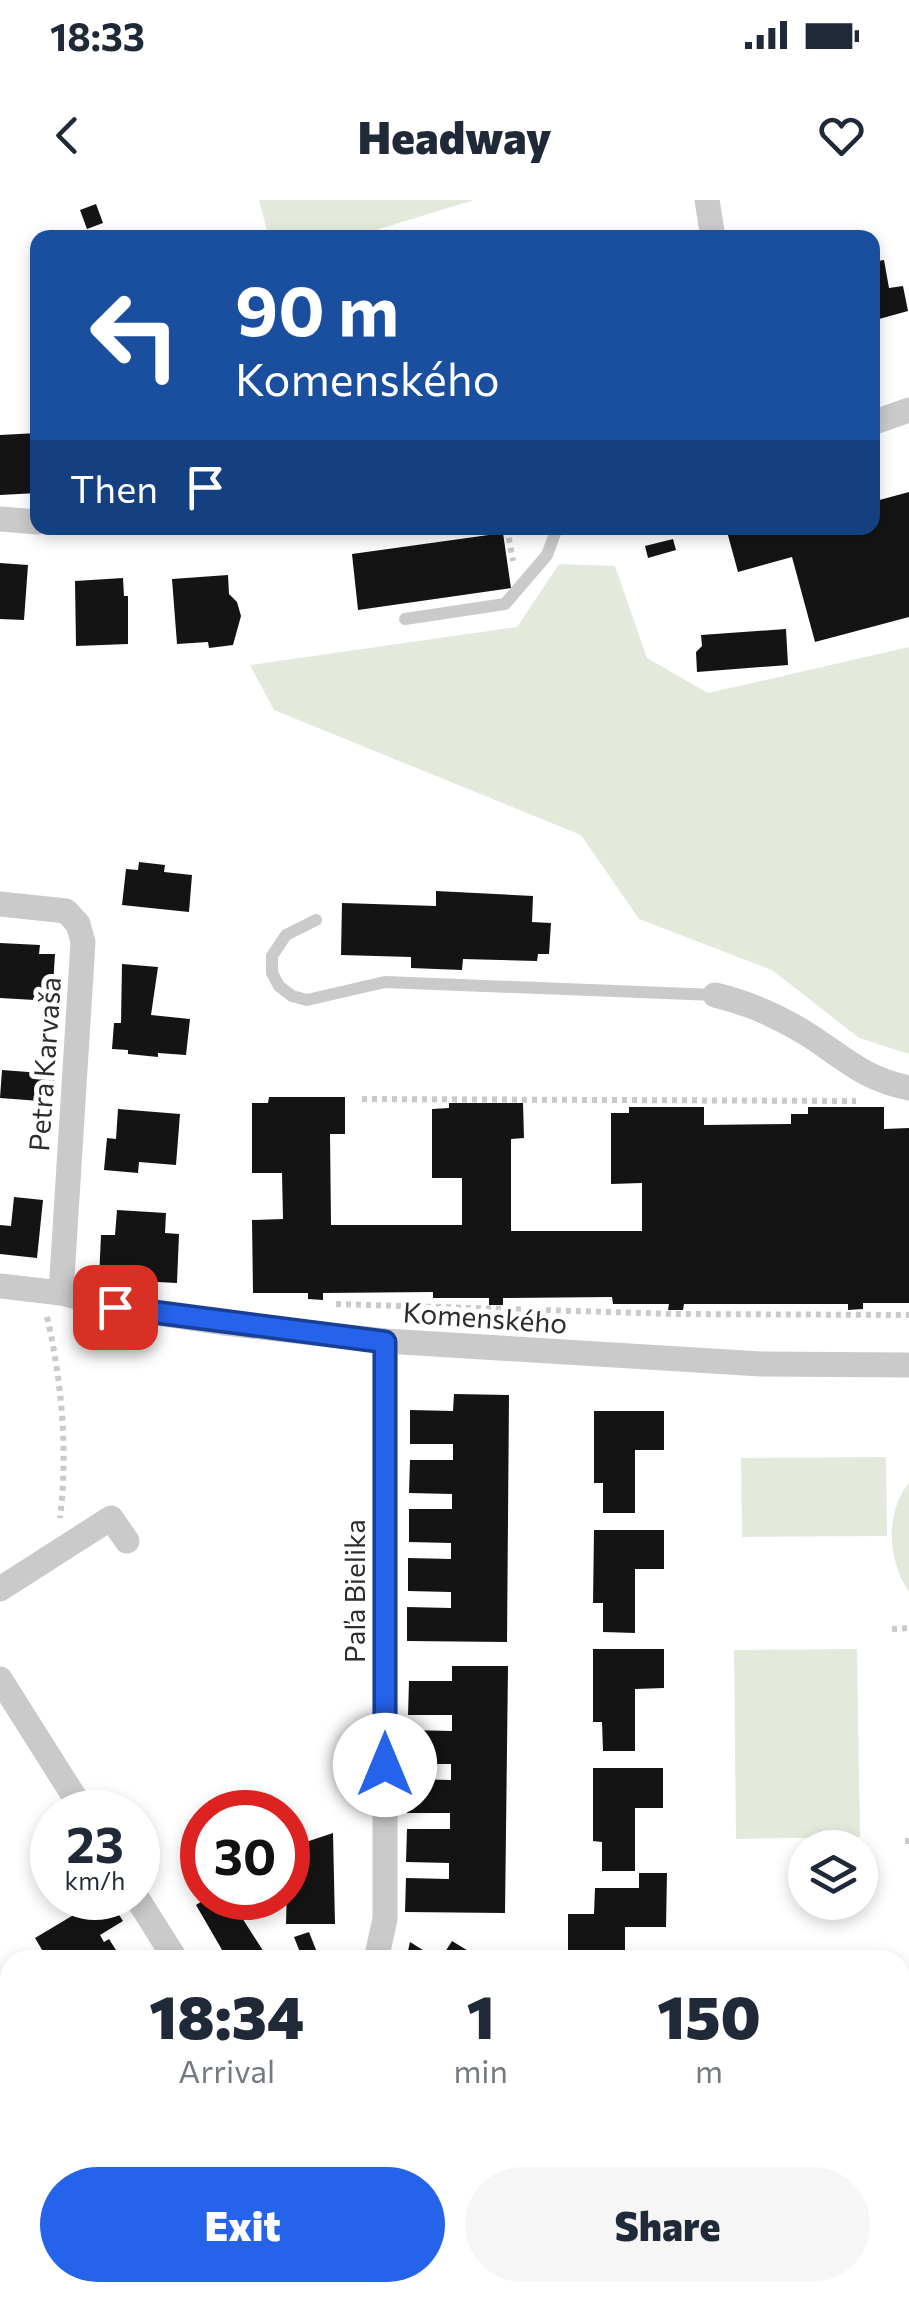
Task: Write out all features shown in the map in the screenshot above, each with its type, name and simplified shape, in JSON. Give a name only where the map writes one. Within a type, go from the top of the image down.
[{"type":"street","points":[[707,200],[712,230]]},
{"type":"street","points":[[880,420],[909,410]]},
{"type":"street","points":[[0,518],[30,521]]},
{"type":"street","name":"Petra Karvaša","points":[[0,904],[66,910],[78,924],[83,942],[51,1292]]},
{"type":"street","points":[[715,995],[773,1014],[858,1071],[880,1082],[909,1088]]},
{"type":"street","name":"Komenského","points":[[0,1286],[51,1292],[115,1307],[385,1342],[762,1364],[909,1365]]},
{"type":"street","name":"Paľa Bielika","points":[[378,1950],[384,1920],[385,1342]]},
{"type":"street","points":[[0,1589],[112,1518],[127,1540]]},
{"type":"street","points":[[0,1679],[70,1790]]},
{"type":"street","points":[[151,1920],[170,1950]]},
{"type":"lane","points":[[405,619],[505,604],[547,555],[554,535]]},
{"type":"lane","points":[[316,920],[286,935],[272,956],[272,973],[279,986],[292,996],[307,1000],[385,982],[715,995]]},
{"type":"path","points":[[362,1099],[858,1101]]},
{"type":"path","points":[[51,1292],[64,1487],[57,1550]]},
{"type":"path","points":[[333,1304],[677,1314],[909,1315]]},
{"type":"path","points":[[892,1629],[909,1628]]},
{"type":"shaded area","points":[[259,200],[474,200],[376,230],[267,230]]},
{"type":"shaded area","points":[[559,564],[615,566],[647,658],[708,693],[909,647],[909,1054],[859,1038],[772,970],[639,919],[581,835],[274,710],[250,665],[517,627]]},
{"type":"shaded area","points":[[886,1457],[887,1536],[742,1537],[741,1458]]},
{"type":"shaded area","points":[[909,1483],[909,1592],[896,1566],[892,1536],[896,1508]]},
{"type":"shaded area","points":[[857,1649],[860,1830],[788,1830],[788,1838],[736,1839],[734,1650]]},
{"type":"building","points":[[96,204],[103,223],[87,229],[80,210]]},
{"type":"building","points":[[884,260],[889,288],[903,286],[908,311],[880,319],[880,261]]},
{"type":"building","points":[[30,433],[30,493],[0,495],[0,435]]},
{"type":"building","points":[[909,492],[909,617],[815,642],[792,557],[738,572],[728,535],[880,535],[880,500]]},
{"type":"building","points":[[503,535],[511,588],[358,610],[352,554]]},
{"type":"building","points":[[673,539],[676,550],[648,558],[645,546]]},
{"type":"building","points":[[0,563],[28,565],[24,620],[0,619]]},
{"type":"building","points":[[228,575],[229,594],[237,602],[241,616],[233,645],[209,648],[208,642],[177,644],[172,579]]},
{"type":"building","points":[[123,578],[124,596],[128,596],[128,644],[76,646],[75,581]]},
{"type":"building","points":[[786,629],[788,665],[697,672],[696,652],[702,646],[701,635]]},
{"type":"building","points":[[139,862],[165,865],[164,872],[192,875],[189,912],[122,905],[126,869],[138,870]]},
{"type":"building","points":[[436,891],[533,896],[532,922],[551,923],[549,954],[538,954],[537,961],[463,959],[462,970],[411,968],[411,957],[341,955],[342,903],[436,906]]},
{"type":"building","points":[[0,943],[40,945],[39,954],[55,954],[52,1001],[0,998]]},
{"type":"building","points":[[122,964],[158,967],[151,1015],[190,1019],[186,1055],[158,1053],[158,1057],[112,1049],[114,1023],[121,1023]]},
{"type":"building","points":[[2,1070],[55,1074],[53,1102],[0,1098]]},
{"type":"building","points":[[269,1097],[345,1097],[345,1134],[330,1134],[331,1225],[462,1225],[462,1178],[432,1178],[432,1109],[449,1108],[449,1103],[523,1103],[524,1138],[511,1139],[511,1231],[642,1231],[642,1183],[611,1184],[611,1113],[629,1113],[629,1107],[704,1107],[704,1125],[791,1124],[791,1114],[808,1114],[808,1107],[884,1107],[884,1129],[909,1128],[909,1303],[863,1303],[863,1309],[848,1310],[848,1304],[684,1304],[683,1310],[668,1310],[669,1304],[613,1304],[612,1297],[503,1298],[503,1305],[489,1305],[489,1298],[433,1298],[433,1292],[323,1293],[323,1300],[308,1299],[308,1293],[253,1293],[252,1220],[283,1219],[282,1173],[252,1173],[252,1103],[268,1103]]},
{"type":"building","points":[[118,1109],[180,1114],[176,1165],[139,1162],[138,1173],[104,1170],[107,1138],[116,1139]]},
{"type":"building","points":[[14,1197],[43,1200],[37,1258],[0,1254],[0,1225],[11,1226]]},
{"type":"building","points":[[117,1210],[166,1213],[165,1233],[179,1234],[177,1283],[99,1279],[101,1235],[115,1235]]},
{"type":"building","points":[[454,1394],[509,1395],[507,1642],[407,1641],[407,1607],[451,1608],[451,1592],[408,1591],[408,1558],[451,1559],[451,1543],[409,1542],[409,1509],[452,1509],[452,1494],[409,1493],[410,1460],[453,1460],[453,1444],[410,1444],[410,1410],[453,1411]]},
{"type":"building","points":[[594,1411],[664,1411],[664,1450],[635,1450],[635,1513],[603,1513],[603,1483],[594,1483]]},
{"type":"building","points":[[594,1530],[664,1530],[664,1569],[635,1569],[635,1633],[603,1632],[603,1603],[593,1603]]},
{"type":"building","points":[[593,1649],[664,1649],[664,1688],[635,1689],[635,1751],[603,1751],[602,1722],[593,1722]]},
{"type":"building","points":[[452,1666],[508,1666],[505,1913],[405,1912],[406,1878],[449,1879],[449,1863],[406,1862],[407,1829],[450,1829],[450,1813],[407,1813],[407,1779],[451,1780],[451,1764],[408,1764],[408,1730],[452,1731],[452,1715],[408,1715],[409,1681],[452,1681]]},
{"type":"building","points":[[593,1768],[663,1768],[663,1808],[635,1808],[635,1871],[602,1871],[602,1842],[593,1841]]},
{"type":"building","points":[[333,1833],[335,1924],[286,1924],[286,1920],[310,1920],[310,1841]]},
{"type":"building","points":[[639,1873],[667,1873],[666,1927],[625,1927],[625,1950],[568,1950],[568,1914],[594,1914],[595,1888],[639,1888]]},
{"type":"building","points":[[65,1920],[123,1921],[100,1935],[104,1942],[109,1939],[116,1950],[42,1950],[35,1938]]},
{"type":"building","points":[[205,1920],[243,1920],[263,1950],[222,1950]]},
{"type":"building","points":[[309,1932],[316,1950],[299,1950],[294,1937]]},
{"type":"building","points":[[452,1941],[467,1950],[446,1950]]},
{"type":"route","points":[[115,1307],[385,1342],[385,1765]]}]
